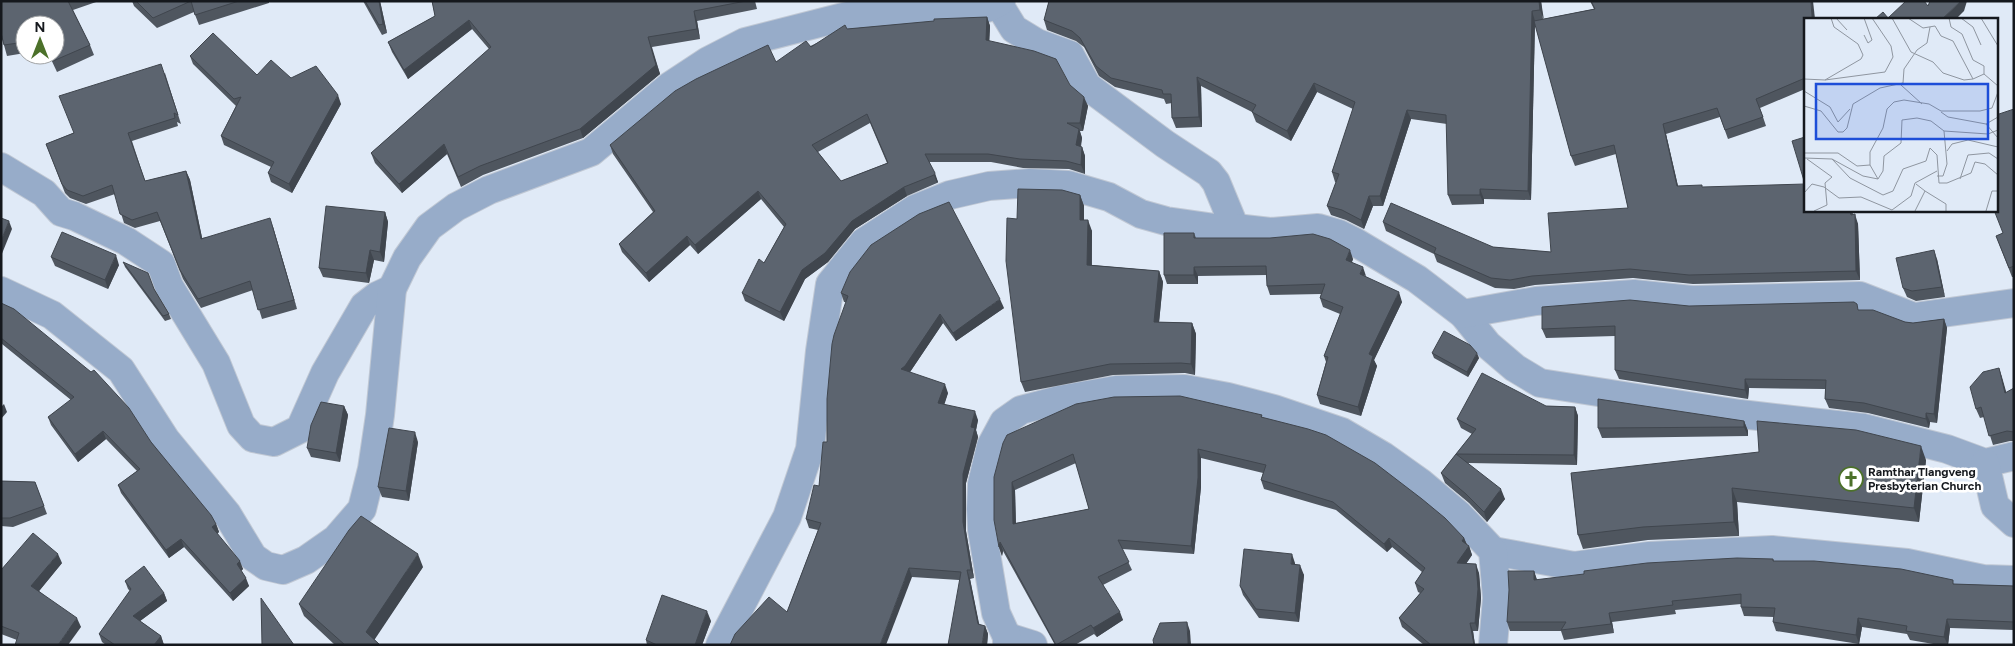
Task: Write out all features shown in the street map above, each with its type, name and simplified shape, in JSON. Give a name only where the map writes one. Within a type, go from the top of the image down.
[{"type":"street","points":[[1,291],[52,315],[121,370],[166,440],[227,514],[253,557],[266,566],[283,570],[306,560],[336,539],[362,509],[372,469],[380,415],[392,289],[407,258],[429,227],[456,207],[489,190],[591,152],[670,86],[708,61],[745,42],[847,16],[975,10],[999,2],[1014,29],[1037,43],[1070,55],[1087,86],[1165,144],[1209,173],[1216,182],[1235,228]]},
{"type":"street","points":[[1,167],[44,193],[61,212],[74,216],[126,241],[161,264],[169,286],[216,364],[241,426],[253,438],[274,442],[300,430],[325,373],[364,306],[376,296],[392,289]]},
{"type":"street","points":[[720,645],[787,517],[810,449],[830,284],[864,242],[915,209],[950,195],[989,186],[1030,183],[1068,185],[1110,197],[1140,214],[1166,222],[1272,232],[1318,228],[1338,234],[1417,279],[1463,314],[1488,345],[1515,368],[1540,383],[1740,414],[1864,428],[1947,449],[1985,463],[2014,456]]},
{"type":"street","points":[[1463,314],[1536,301],[1634,294],[1692,300],[1860,296],[1914,317],[2014,303]]},
{"type":"street","points":[[1016,642],[996,613],[982,530],[982,484],[991,446],[1004,422],[1021,410],[1059,400],[1116,390],[1185,389],[1228,397],[1274,409],[1342,432],[1383,456],[1421,483],[1459,515],[1493,551],[1574,566],[1649,556],[1772,550],[1907,563],[1982,579],[2014,580]]},
{"type":"street","points":[[1985,463],[1996,506],[2014,524]]},
{"type":"street","points":[[1493,551],[1497,598],[1493,645]]},
{"type":"building","points":[[1,1],[68,1],[90,45],[65,56],[65,15],[15,15],[15,43],[4,45],[1,33]]},
{"type":"building","points":[[136,1],[191,1],[153,18]]},
{"type":"building","points":[[191,1],[239,1],[195,15]]},
{"type":"building","points":[[365,1],[379,1],[383,24],[379,25]]},
{"type":"building","points":[[432,1],[746,1],[694,11],[697,29],[648,37],[656,65],[580,129],[480,166],[458,177],[444,144],[399,184],[371,153],[491,47],[469,20],[404,70],[388,42],[435,16]]},
{"type":"building","points":[[1049,1],[1539,1],[1540,10],[1532,11],[1528,191],[1480,189],[1480,195],[1448,195],[1446,115],[1407,110],[1380,196],[1369,196],[1361,220],[1342,210],[1327,206],[1339,174],[1332,172],[1355,102],[1314,83],[1287,131],[1252,112],[1256,105],[1197,77],[1199,117],[1172,118],[1171,94],[1163,94],[1162,90],[1111,78],[1096,66],[1080,38],[1072,31],[1044,20]]},
{"type":"building","points":[[1591,1],[1811,1],[1812,18],[1804,18],[1804,78],[1756,99],[1763,117],[1725,130],[1717,108],[1663,124],[1677,186],[1804,184],[1804,211],[1850,211],[1851,215],[1855,214],[1856,271],[1689,275],[1630,269],[1532,276],[1510,280],[1491,278],[1434,253],[1436,248],[1383,222],[1391,203],[1493,247],[1551,252],[1548,213],[1628,208],[1614,145],[1571,156],[1534,21],[1595,9]]},
{"type":"building","points":[[1906,1],[1924,1],[1928,6],[1930,1],[1961,1],[1943,18],[1888,18]]},
{"type":"building","points":[[1883,12],[1888,18],[1876,18]]},
{"type":"building","points":[[987,17],[986,40],[1034,51],[1056,59],[1070,85],[1084,97],[1080,123],[1067,123],[1079,129],[1076,145],[1082,147],[1081,165],[1066,161],[1020,159],[988,154],[925,154],[935,173],[934,175],[904,187],[852,221],[825,253],[802,270],[780,312],[742,293],[759,259],[764,263],[786,224],[758,191],[695,245],[687,236],[646,273],[619,244],[655,211],[610,145],[675,91],[768,45],[776,62],[806,41],[811,47],[845,25],[847,29],[934,21],[934,19]],"holes":[[[867,114],[888,163],[841,181],[812,145]]]},
{"type":"building","points":[[213,33],[257,75],[271,60],[291,78],[316,66],[338,95],[289,184],[268,173],[274,162],[221,136],[241,97],[234,99],[190,56]]},
{"type":"building","points":[[161,64],[178,115],[174,113],[175,118],[128,133],[145,181],[186,171],[201,239],[270,218],[294,300],[258,310],[250,281],[198,299],[180,270],[157,212],[132,220],[120,214],[112,185],[83,196],[67,190],[62,184],[46,144],[74,133],[59,96]]},
{"type":"building","points":[[2014,109],[2014,266],[2009,268],[1996,236],[2003,233],[1994,211],[1998,211],[1998,114]]},
{"type":"building","points":[[1804,137],[1804,181],[1792,141]]},
{"type":"building","points":[[1018,189],[1062,190],[1080,195],[1080,220],[1088,220],[1087,265],[1159,271],[1154,322],[1192,323],[1191,364],[1110,364],[1021,382],[1006,261],[1007,218],[1017,219]]},
{"type":"building","points":[[949,202],[1000,299],[953,333],[940,314],[905,366],[901,369],[945,384],[938,403],[975,411],[971,427],[975,428],[963,474],[963,522],[971,570],[967,570],[978,624],[985,626],[982,645],[948,645],[961,572],[909,568],[880,645],[730,645],[735,634],[769,597],[787,612],[821,523],[806,519],[814,485],[819,486],[823,442],[827,442],[827,399],[832,344],[848,296],[841,293],[850,272],[871,245],[919,214]]},
{"type":"building","points":[[326,206],[385,212],[380,252],[370,250],[366,273],[319,268]]},
{"type":"building","points":[[1,218],[9,221],[1,241]]},
{"type":"building","points":[[62,232],[116,255],[105,280],[51,257]]},
{"type":"building","points":[[1164,233],[1194,233],[1194,238],[1270,238],[1313,234],[1330,239],[1350,250],[1346,260],[1363,267],[1360,274],[1399,292],[1369,354],[1373,356],[1358,407],[1317,395],[1328,357],[1324,356],[1343,307],[1320,298],[1325,284],[1267,286],[1266,266],[1194,267],[1194,275],[1164,275]]},
{"type":"building","points":[[1934,250],[1942,287],[1912,291],[1903,288],[1896,258]]},
{"type":"building","points":[[123,262],[148,273],[154,289],[169,314],[163,316]]},
{"type":"building","points":[[1630,300],[1689,306],[1854,302],[1857,304],[1858,310],[1873,310],[1905,322],[1913,323],[1944,319],[1934,414],[1926,413],[1926,419],[1864,403],[1825,399],[1826,380],[1745,379],[1745,390],[1615,370],[1615,326],[1542,329],[1542,307]]},
{"type":"building","points":[[1,303],[14,309],[91,372],[94,370],[129,408],[151,442],[211,515],[216,524],[212,527],[240,561],[237,564],[246,578],[230,593],[181,539],[166,550],[118,485],[140,469],[103,431],[75,454],[48,417],[74,397],[1,338]]},
{"type":"building","points":[[1444,331],[1470,345],[1477,353],[1467,372],[1432,353]]},
{"type":"building","points":[[1999,368],[2005,393],[2014,388],[2014,432],[2007,431],[1989,436],[1981,407],[1976,409],[1970,387],[1983,372]]},
{"type":"building","points":[[1482,373],[1546,406],[1575,407],[1574,455],[1456,454],[1476,429],[1457,419]]},
{"type":"building","points":[[1180,396],[1262,415],[1261,417],[1326,435],[1375,463],[1445,518],[1464,538],[1462,541],[1469,546],[1457,563],[1476,564],[1478,589],[1475,623],[1470,623],[1474,645],[1431,645],[1399,618],[1424,589],[1415,583],[1425,568],[1389,538],[1384,544],[1333,502],[1261,480],[1266,465],[1198,449],[1198,478],[1191,546],[1118,540],[1129,562],[1098,577],[1120,612],[1093,628],[1091,625],[1056,645],[1000,542],[999,547],[994,520],[994,477],[1007,435],[1076,404],[1114,397]],"holes":[[[1073,454],[1089,509],[1013,524],[1012,482]]]},
{"type":"building","points":[[1598,399],[1744,421],[1744,427],[1598,428]]},
{"type":"building","points":[[321,402],[344,406],[336,453],[307,448],[311,425]]},
{"type":"building","points":[[1757,421],[1856,430],[1921,446],[1914,508],[1732,488],[1734,522],[1643,527],[1578,535],[1571,473],[1759,452]]},
{"type":"building","points":[[389,428],[415,432],[406,491],[378,487]]},
{"type":"building","points":[[1456,454],[1501,489],[1484,512],[1441,473]]},
{"type":"building","points":[[1,481],[35,482],[44,506],[10,518],[1,518]]},
{"type":"building","points":[[361,516],[418,554],[366,632],[378,645],[345,645],[299,604],[349,530]]},
{"type":"building","points":[[33,533],[58,554],[31,586],[77,618],[58,645],[15,645],[19,633],[1,626],[1,570]]},
{"type":"building","points":[[1244,549],[1292,554],[1291,564],[1300,565],[1295,613],[1256,609],[1240,586]]},
{"type":"building","points":[[1737,558],[1773,559],[1773,561],[1814,561],[1901,569],[1953,580],[1953,584],[2014,586],[2014,622],[1947,619],[1944,637],[1906,631],[1907,626],[1858,618],[1856,635],[1773,622],[1775,608],[1741,607],[1741,594],[1672,601],[1673,605],[1609,613],[1611,624],[1561,630],[1566,622],[1507,622],[1508,571],[1534,571],[1534,580],[1584,574],[1584,571],[1647,563]]},
{"type":"building","points":[[144,566],[164,593],[133,616],[161,636],[154,645],[115,645],[99,634],[131,589],[125,581]]},
{"type":"building","points":[[662,595],[707,611],[695,645],[657,645],[646,640]]},
{"type":"building","points":[[261,598],[294,645],[262,645]]},
{"type":"building","points":[[1187,622],[1188,645],[1154,645],[1153,640],[1160,623]]},
{"type":"place","name":"Ramthar Tlangveng Presbyterian Church","points":[[1851,479]]}]
